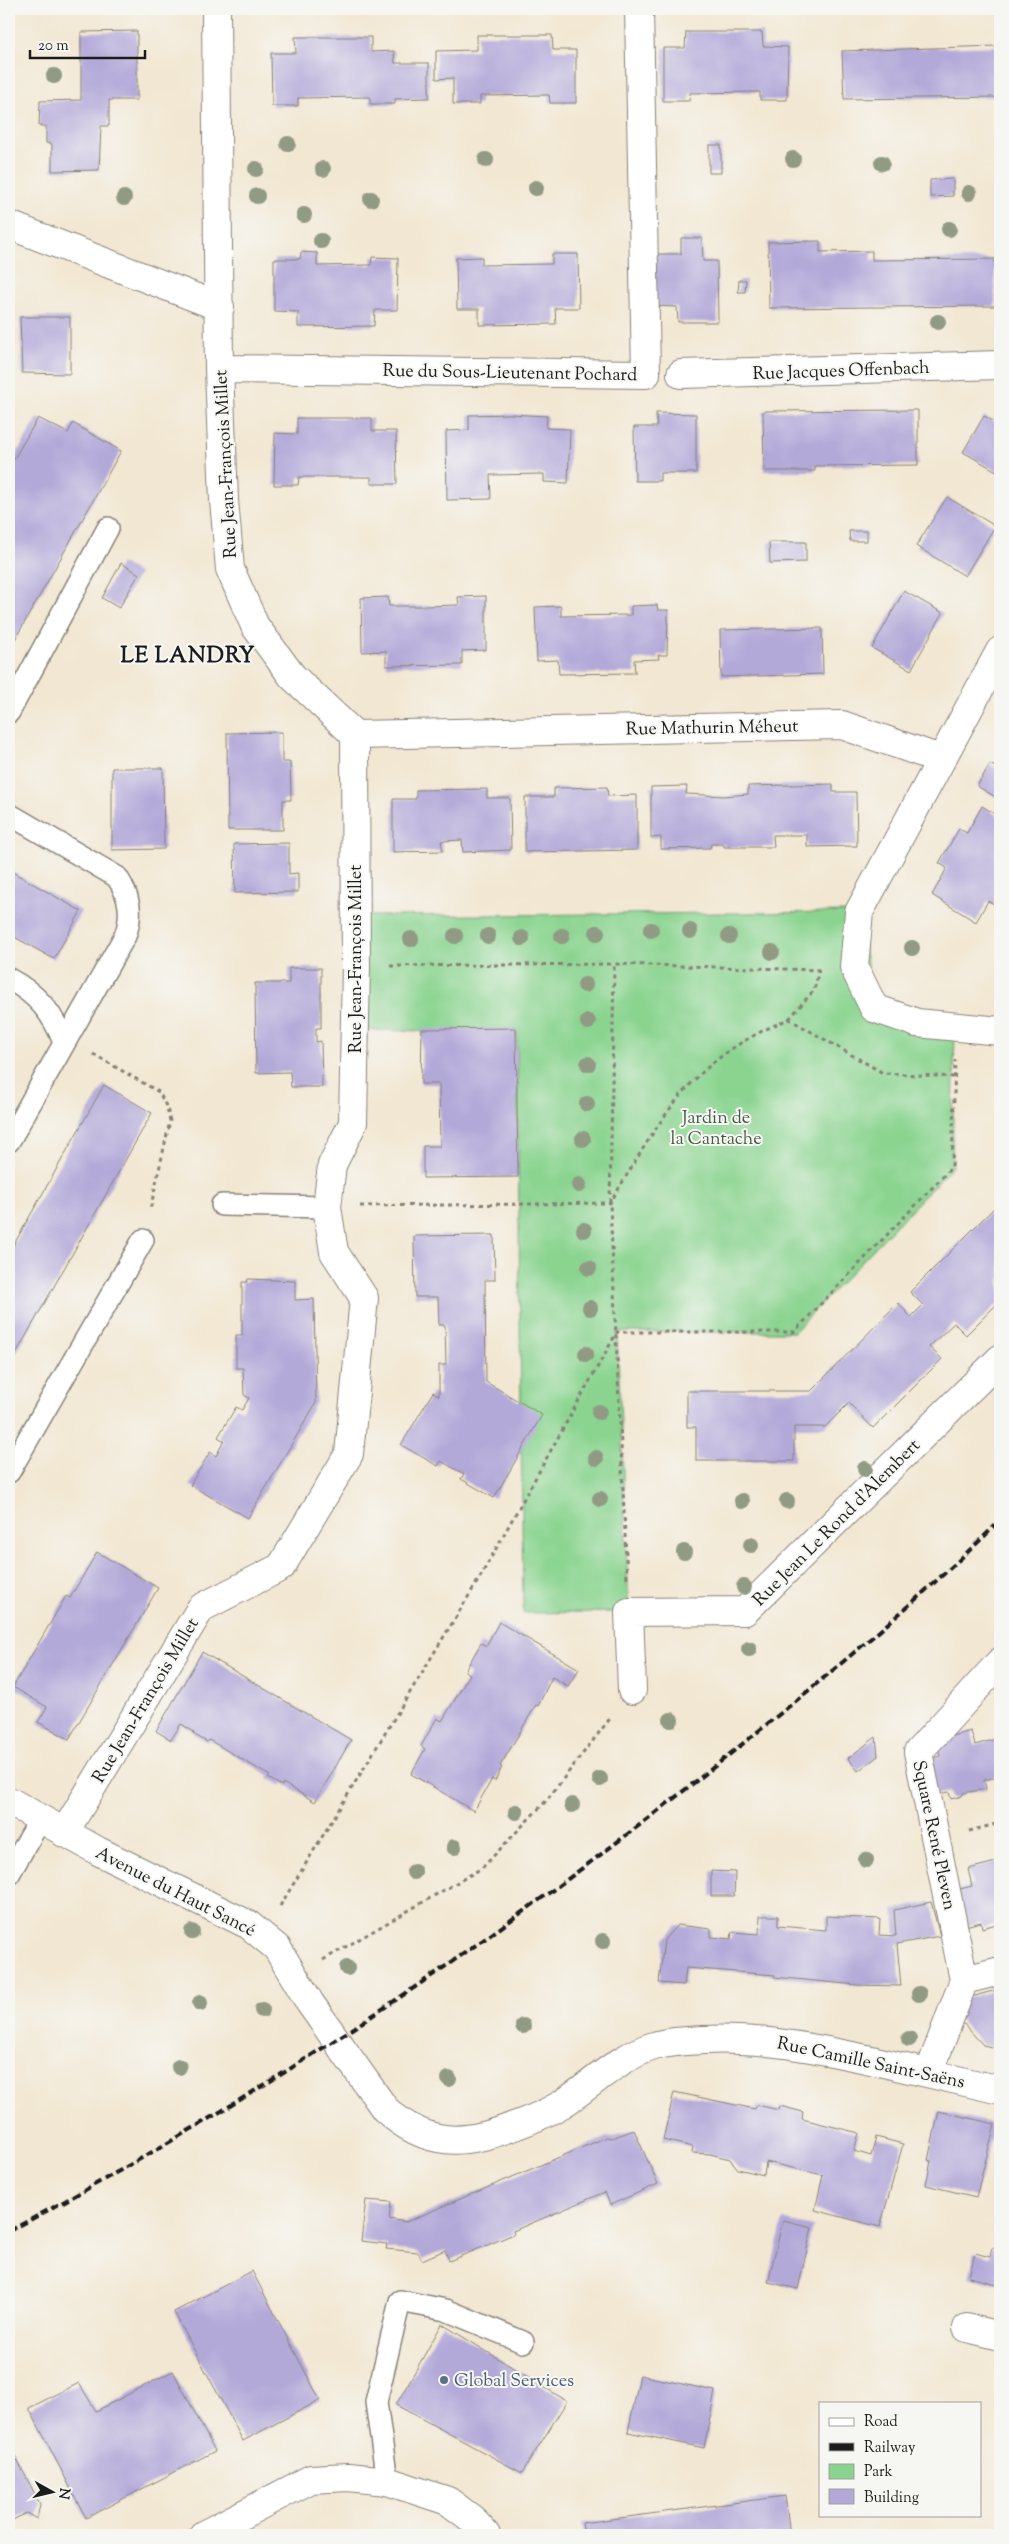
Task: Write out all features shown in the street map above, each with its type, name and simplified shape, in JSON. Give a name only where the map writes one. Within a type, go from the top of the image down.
[{"type":"street","name":"Rue Jean-François Millet","points":[[64,1833],[201,1608],[281,1567],[349,1454],[364,1298],[334,1252],[326,1207],[332,1165],[352,1123],[356,966],[355,735],[292,676],[255,626],[230,569],[224,500],[219,369],[220,307],[216,9]]},
{"type":"street","name":"Rue du Sous-Lieutenant Pochard","points":[[219,369],[646,374],[639,9]]},
{"type":"street","points":[[9,225],[220,307]]},
{"type":"street","name":"Rue Jacques Offenbach","points":[[681,374],[1000,365]]},
{"type":"street","points":[[1000,651],[859,912],[854,967],[874,1008],[918,1023],[1000,1031]]},
{"type":"street","name":"Rue Mathurin Méheut","points":[[355,735],[842,725],[940,759]]},
{"type":"street","name":"Rue Jean Le Rond d'Alembert","points":[[629,1612],[745,1611],[1000,1359]]},
{"type":"street","points":[[629,1612],[632,1690]]},
{"type":"street","name":"Square René Pleven","points":[[964,1980],[918,1752],[1000,1662]]},
{"type":"street","name":"Avenue du Haut Sancé","points":[[9,1801],[64,1833],[249,1924],[277,1948],[310,2003],[385,2109]]},
{"type":"street","points":[[929,2073],[964,1980],[1000,1971]]},
{"type":"street","name":"Rue Camille Saint-Saëns","points":[[385,2109],[397,2119],[421,2133],[460,2141],[471,2140],[540,2116],[638,2052],[656,2045],[702,2040],[739,2039],[799,2044],[1000,2090]]},
{"type":"street","points":[[967,2328],[1000,2336]]},
{"type":"street","points":[[203,2535],[311,2479],[348,2477],[386,2481],[448,2501],[472,2518],[486,2535]]},
{"type":"lane","points":[[9,712],[108,528]]},
{"type":"lane","points":[[9,814],[118,877],[126,890],[131,908],[125,936],[9,1141]]},
{"type":"lane","points":[[9,979],[28,990],[44,1005],[56,1021],[65,1040]]},
{"type":"lane","points":[[222,1205],[326,1207]]},
{"type":"lane","points":[[9,1472],[143,1240]]},
{"type":"lane","points":[[9,1874],[40,1820]]},
{"type":"lane","points":[[386,2481],[376,2402],[400,2301],[446,2310],[523,2342]]},
{"type":"path","points":[[614,964],[610,1203],[629,1612]]},
{"type":"path","points":[[356,966],[614,964],[819,970],[854,967]]},
{"type":"path","points":[[610,1203],[665,1112],[692,1080],[727,1051],[762,1030],[789,1018],[814,990],[819,970]]},
{"type":"path","points":[[789,1018],[883,1073],[955,1077]]},
{"type":"path","points":[[65,1040],[146,1083],[158,1092],[167,1108],[170,1121],[143,1240]]},
{"type":"path","points":[[617,1332],[794,1332],[952,1167],[956,1057]]},
{"type":"path","points":[[326,1207],[610,1203]]},
{"type":"path","points":[[282,1905],[479,1579],[617,1332]]},
{"type":"path","points":[[295,1977],[482,1868],[546,1800],[632,1690]]},
{"type":"green space","name":"Jardin de la Cantache","points":[[859,912],[874,1008],[955,1028],[952,1167],[794,1332],[617,1332],[629,1612],[523,1613],[517,1032],[355,1030],[356,916]]},
{"type":"building","points":[[137,31],[137,100],[109,100],[109,126],[101,126],[99,170],[52,171],[52,144],[46,143],[46,126],[39,126],[40,101],[81,100],[81,32]]},
{"type":"building","points":[[686,32],[762,32],[763,46],[788,47],[787,100],[760,100],[760,92],[690,93],[689,101],[663,101],[663,48],[685,48]]},
{"type":"building","points":[[477,35],[552,35],[553,50],[576,50],[576,103],[550,103],[549,95],[480,96],[480,104],[453,104],[453,78],[436,79],[436,51],[477,50]]},
{"type":"building","points":[[295,37],[371,37],[371,52],[394,51],[395,63],[429,63],[429,98],[395,99],[395,104],[370,104],[370,97],[298,98],[298,106],[272,106],[271,53],[296,53]]},
{"type":"building","points":[[997,46],[999,97],[844,99],[842,51]]},
{"type":"building","points":[[709,145],[721,145],[721,173],[709,173]]},
{"type":"building","points":[[953,179],[953,196],[930,197],[930,180]]},
{"type":"building","points":[[681,238],[702,238],[703,261],[717,261],[718,322],[678,322],[677,307],[654,306],[652,254],[681,254]]},
{"type":"building","points":[[820,241],[820,252],[872,251],[872,260],[995,259],[995,306],[769,308],[768,242]]},
{"type":"building","points":[[301,252],[317,253],[317,266],[371,265],[372,257],[398,258],[397,310],[375,310],[374,326],[298,327],[298,312],[274,311],[274,259],[300,259]]},
{"type":"building","points":[[552,254],[578,254],[579,308],[555,308],[556,324],[479,325],[479,309],[457,309],[456,258],[482,257],[482,265],[552,264]]},
{"type":"building","points":[[739,280],[746,280],[745,292],[738,292]]},
{"type":"building","points":[[20,317],[70,317],[70,374],[22,373]]},
{"type":"building","points":[[918,410],[918,465],[815,466],[815,471],[764,471],[763,411]]},
{"type":"building","points":[[656,413],[696,414],[696,473],[660,473],[660,481],[635,481],[634,427],[657,427]]},
{"type":"building","points":[[510,414],[547,416],[546,428],[570,429],[568,483],[544,482],[544,474],[490,475],[491,499],[447,500],[446,431],[469,430],[469,415]]},
{"type":"building","points":[[1000,415],[1000,473],[963,452],[984,416],[995,422]]},
{"type":"building","points":[[38,418],[68,433],[73,423],[121,451],[9,650],[9,467]]},
{"type":"building","points":[[297,418],[372,418],[372,431],[396,431],[397,484],[371,484],[371,477],[299,477],[298,485],[274,485],[275,433],[297,434]]},
{"type":"building","points":[[947,497],[995,526],[965,576],[916,546]]},
{"type":"building","points":[[849,531],[867,531],[867,541],[850,541]]},
{"type":"building","points":[[769,542],[806,542],[806,562],[770,563]]},
{"type":"building","points":[[121,563],[139,574],[119,608],[102,598]]},
{"type":"building","points":[[904,591],[943,613],[911,670],[872,648]]},
{"type":"building","points":[[486,596],[486,650],[462,651],[462,665],[386,666],[386,651],[362,652],[361,598],[388,597],[389,606],[425,606],[459,605],[458,597]]},
{"type":"building","points":[[657,605],[658,610],[668,610],[667,655],[658,655],[659,659],[634,660],[635,673],[559,674],[558,660],[537,661],[535,607],[561,606],[561,616],[631,615],[631,606]]},
{"type":"building","points":[[822,628],[823,674],[721,677],[720,630]]},
{"type":"building","points":[[282,732],[282,762],[290,762],[291,800],[283,800],[283,830],[228,830],[227,733]]},
{"type":"building","points":[[990,764],[1000,770],[999,799],[977,786]]},
{"type":"building","points":[[112,768],[163,768],[164,849],[112,850]]},
{"type":"building","points":[[833,784],[833,792],[856,792],[857,846],[807,847],[807,835],[773,835],[774,847],[724,847],[724,844],[711,844],[710,848],[661,849],[661,837],[651,838],[651,787],[687,786],[686,794],[724,796],[748,794],[748,786]]},
{"type":"building","points":[[607,787],[608,796],[637,795],[637,850],[525,852],[525,797],[554,797],[554,788]]},
{"type":"building","points":[[487,789],[487,798],[510,798],[511,850],[463,852],[462,840],[441,841],[443,851],[393,852],[393,799],[416,799],[416,790]]},
{"type":"building","points":[[982,806],[1000,817],[1000,907],[988,901],[976,922],[932,895],[947,868],[939,863],[959,829],[967,833]]},
{"type":"building","points":[[289,843],[289,874],[298,873],[298,892],[235,893],[234,844]]},
{"type":"building","points":[[9,870],[81,911],[54,959],[9,934]]},
{"type":"building","points":[[289,968],[321,968],[321,1028],[316,1028],[316,1042],[321,1041],[322,1087],[291,1087],[290,1072],[256,1073],[255,983],[289,983]]},
{"type":"building","points":[[516,1028],[518,1177],[423,1178],[423,1146],[440,1146],[439,1084],[421,1084],[422,1029]]},
{"type":"building","points":[[997,1078],[1000,1078],[1000,1301],[966,1335],[954,1323],[929,1347],[942,1359],[873,1428],[849,1403],[825,1427],[794,1427],[794,1461],[696,1461],[696,1427],[687,1427],[687,1391],[811,1391],[898,1303],[911,1317],[923,1305],[910,1292],[997,1205]]},
{"type":"building","points":[[104,1085],[152,1113],[9,1366],[9,1253]]},
{"type":"building","points":[[494,1235],[495,1280],[485,1280],[486,1382],[542,1415],[494,1498],[461,1479],[464,1474],[441,1461],[438,1466],[401,1445],[433,1392],[439,1396],[439,1365],[446,1365],[445,1325],[439,1325],[438,1297],[415,1297],[414,1236]]},
{"type":"building","points":[[248,1279],[295,1281],[295,1300],[314,1299],[316,1403],[248,1518],[190,1485],[210,1452],[216,1456],[224,1441],[218,1437],[236,1407],[242,1410],[249,1398],[244,1395],[243,1368],[236,1368],[236,1335],[242,1335],[242,1282],[247,1282]]},
{"type":"building","points":[[97,1552],[158,1588],[69,1739],[38,1722],[47,1707],[13,1687],[66,1596],[70,1598]]},
{"type":"building","points":[[499,1622],[579,1669],[568,1686],[552,1677],[538,1706],[536,1705],[500,1766],[502,1767],[495,1781],[492,1779],[474,1811],[411,1774],[425,1749],[421,1746],[437,1718],[442,1721],[470,1674],[465,1671],[481,1643],[486,1646]]},
{"type":"building","points":[[202,1652],[351,1740],[315,1802],[283,1783],[282,1786],[268,1778],[270,1776],[209,1740],[207,1742],[193,1734],[194,1732],[181,1724],[171,1740],[156,1731]]},
{"type":"building","points":[[971,1731],[975,1745],[1000,1738],[1000,1776],[984,1780],[986,1789],[963,1793],[962,1796],[951,1799],[949,1792],[933,1795],[925,1760],[940,1756],[937,1740]]},
{"type":"building","points":[[876,1737],[878,1756],[858,1771],[848,1758]]},
{"type":"building","points":[[1000,1861],[1000,1923],[982,1928],[981,1922],[965,1926],[956,1890],[972,1886],[968,1869]]},
{"type":"building","points":[[711,1871],[735,1872],[734,1896],[711,1896]]},
{"type":"building","points":[[931,1902],[940,1936],[897,1944],[901,1986],[857,1985],[774,1977],[775,1975],[686,1968],[684,1985],[659,1983],[664,1940],[677,1925],[711,1929],[711,1937],[731,1939],[732,1932],[759,1934],[760,1916],[778,1916],[778,1926],[826,1930],[826,1916],[880,1919],[879,1935],[896,1936],[894,1910]]},
{"type":"building","points":[[1000,1989],[1000,2049],[983,2045],[962,2022],[960,2000]]},
{"type":"building","points":[[674,2092],[755,2109],[757,2105],[779,2110],[780,2106],[803,2112],[802,2119],[859,2133],[854,2151],[871,2156],[876,2137],[903,2144],[880,2227],[815,2210],[823,2175],[766,2162],[764,2175],[738,2169],[730,2159],[710,2154],[692,2153],[693,2147],[663,2140]]},
{"type":"building","points":[[939,2111],[995,2124],[976,2197],[926,2185],[931,2161],[928,2160]]},
{"type":"building","points":[[634,2130],[658,2184],[610,2205],[605,2192],[513,2231],[514,2234],[449,2261],[445,2250],[422,2260],[418,2252],[386,2249],[387,2244],[361,2241],[366,2200],[391,2202],[389,2219],[406,2222],[607,2137],[612,2138]]},
{"type":"building","points":[[783,2220],[812,2227],[798,2289],[768,2282]]},
{"type":"building","points":[[999,2247],[1000,2285],[969,2277],[975,2253],[990,2257],[992,2248],[998,2249]]},
{"type":"building","points":[[252,2271],[320,2400],[243,2441],[174,2312]]},
{"type":"building","points":[[442,2324],[567,2401],[522,2473],[396,2405]]},
{"type":"building","points":[[173,2371],[215,2451],[86,2518],[29,2408],[79,2383],[96,2411]]},
{"type":"building","points":[[640,2375],[715,2391],[704,2448],[628,2432]]},
{"type":"building","points":[[9,2444],[40,2504],[37,2519],[26,2513],[9,2522]]},
{"type":"building","points":[[785,2496],[790,2535],[584,2535],[582,2523]]},
{"type":"railway","points":[[9,2231],[105,2179],[199,2124],[384,2008],[474,1947],[649,1817],[769,1723],[903,1610],[1000,1521]]},
{"type":"place","name":"Global Services","points":[[444,2380]]},
{"type":"district","name":"LE LANDRY","points":[[188,654]]}]
